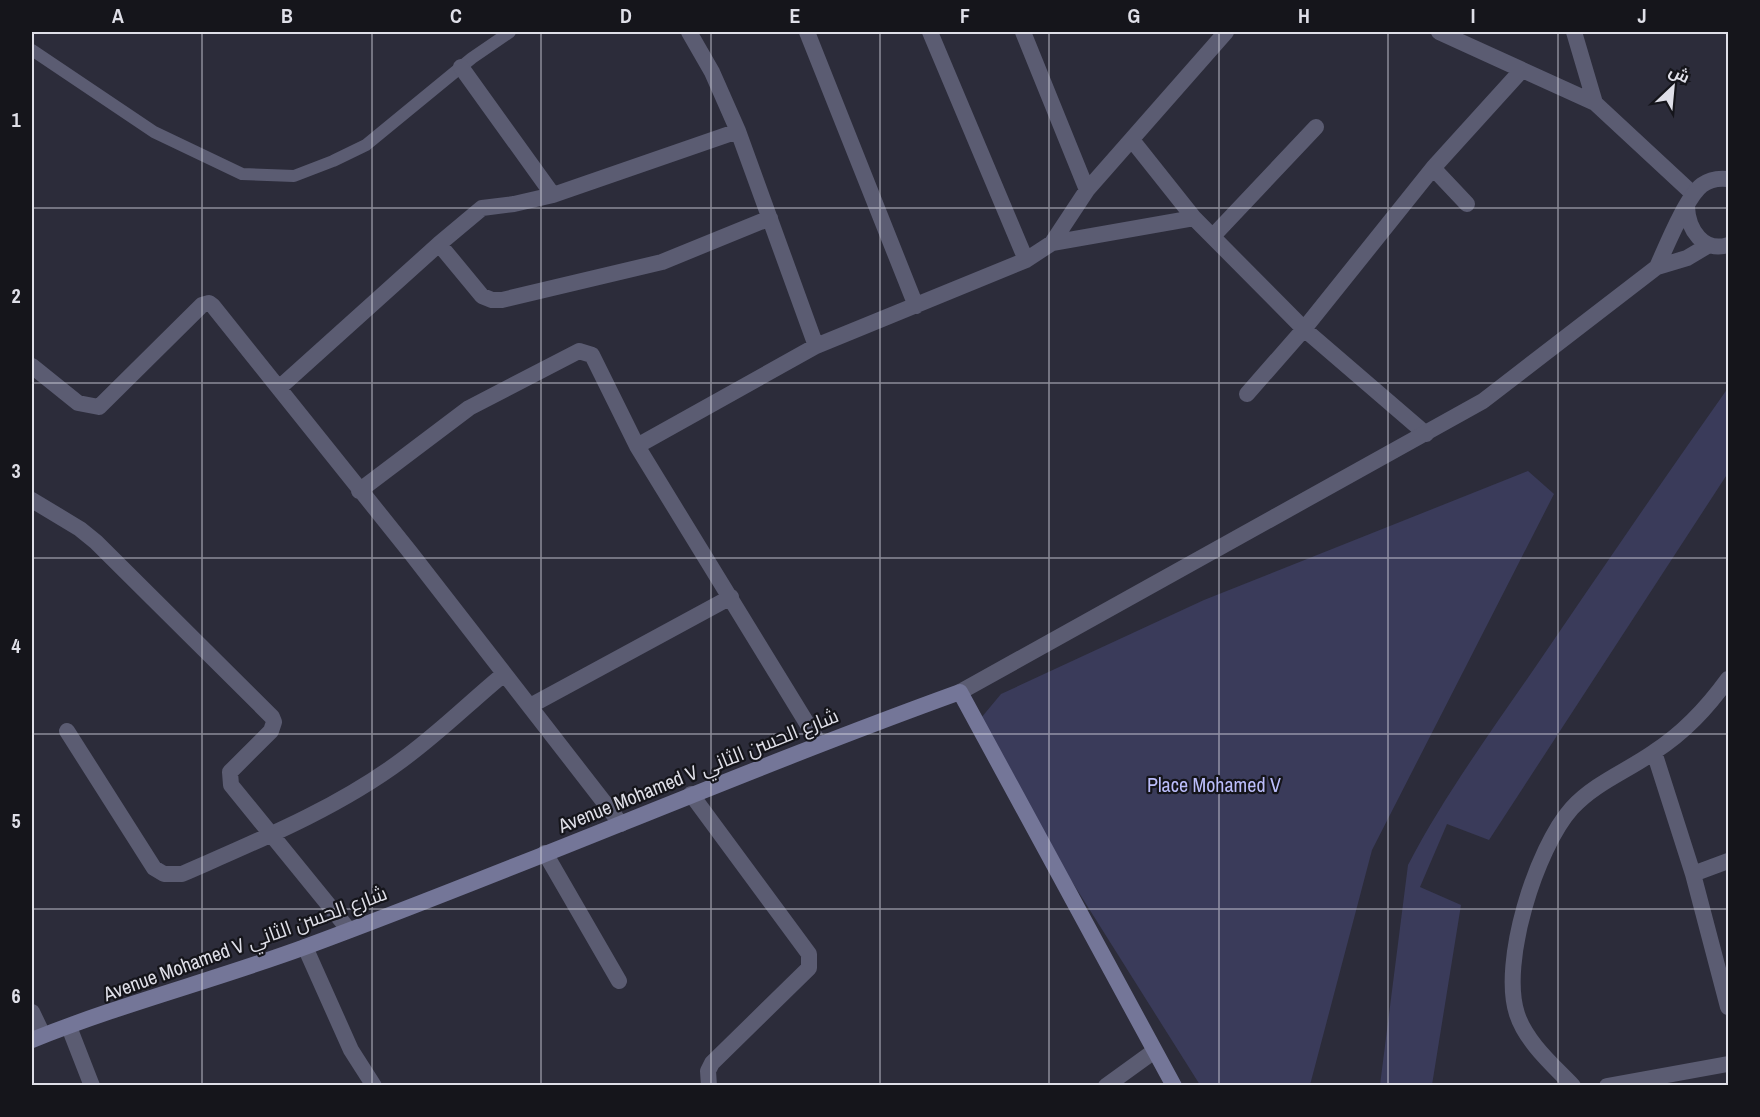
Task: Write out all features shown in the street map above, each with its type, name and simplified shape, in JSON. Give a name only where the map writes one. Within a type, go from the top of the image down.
[{"type":"main road","name":"Avenue Mohamed V شارع الحسن الثاني","points":[[37,1038],[305,947],[621,824],[819,743],[960,692]]},
{"type":"main road","points":[[960,692],[1174,1086]]},
{"type":"street","points":[[807,32],[916,306]]},
{"type":"street","points":[[932,32],[1026,260]]},
{"type":"street","points":[[1023,32],[1087,190]]},
{"type":"street","points":[[1052,243],[1087,190],[1226,32]]},
{"type":"street","points":[[1574,32],[1595,103]]},
{"type":"street","points":[[693,33],[738,131],[816,345]]},
{"type":"street","points":[[1448,34],[1521,71],[1595,103],[1690,200],[1688,223],[1696,236],[1709,244],[1728,245]]},
{"type":"street","points":[[460,67],[553,195]]},
{"type":"street","points":[[1247,394],[1304,329],[1433,168],[1521,71]]},
{"type":"street","points":[[1214,235],[1316,127]]},
{"type":"street","points":[[279,388],[482,208],[514,204],[553,195],[738,131]]},
{"type":"street","points":[[1132,140],[1194,218],[1214,235],[1304,329],[1426,434]]},
{"type":"street","points":[[1433,168],[1467,204]]},
{"type":"street","points":[[1657,267],[1690,200],[1704,183],[1718,178],[1728,179]]},
{"type":"street","points":[[439,244],[482,296],[492,300],[502,300],[662,262],[770,218]]},
{"type":"street","points":[[637,446],[816,345],[1026,260],[1052,243],[1194,218]]},
{"type":"street","points":[[960,692],[1483,401],[1657,267],[1687,258],[1709,244]]},
{"type":"street","points":[[32,366],[78,403],[99,407],[202,305],[209,303],[279,388],[359,492],[410,552],[621,824]]},
{"type":"street","points":[[359,492],[469,408],[579,351],[592,355],[637,446],[819,743]]},
{"type":"street","points":[[32,500],[81,529],[96,542],[272,717],[274,722],[270,731],[234,766],[229,779],[270,835],[349,930]]},
{"type":"street","points":[[530,706],[731,597]]},
{"type":"street","points":[[67,731],[154,868],[164,874],[182,874],[329,806],[402,760],[504,674]]},
{"type":"street","points":[[1573,1086],[1541,1052],[1517,1016],[1512,988],[1517,942],[1533,878],[1557,829],[1567,815],[1602,782],[1654,752],[1692,724],[1728,679]]},
{"type":"street","points":[[1654,752],[1693,874],[1728,1007]]},
{"type":"street","points":[[690,794],[809,954],[811,960],[809,968],[712,1063],[708,1071],[709,1086]]},
{"type":"street","points":[[545,853],[619,981]]},
{"type":"street","points":[[1693,874],[1728,861]]},
{"type":"street","points":[[305,947],[351,1050],[374,1086]]},
{"type":"street","points":[[32,1012],[37,1038]]},
{"type":"street","points":[[69,1027],[92,1086]]},
{"type":"street","points":[[1106,1086],[1154,1052]]},
{"type":"street","points":[[1606,1086],[1728,1064]]},
{"type":"lane","points":[[32,50],[154,132],[242,174],[294,176],[366,145],[460,67],[510,32]]},
{"type":"green space","points":[[1728,388],[1728,473],[1489,840],[1447,824],[1420,887],[1461,905],[1432,1085],[1380,1085],[1408,865],[1468,765]]},
{"type":"green space","name":"Place Mohamed V","points":[[1528,471],[1554,494],[1372,850],[1310,1085],[1200,1085],[989,750],[981,718],[1001,694],[1204,600]]}]
